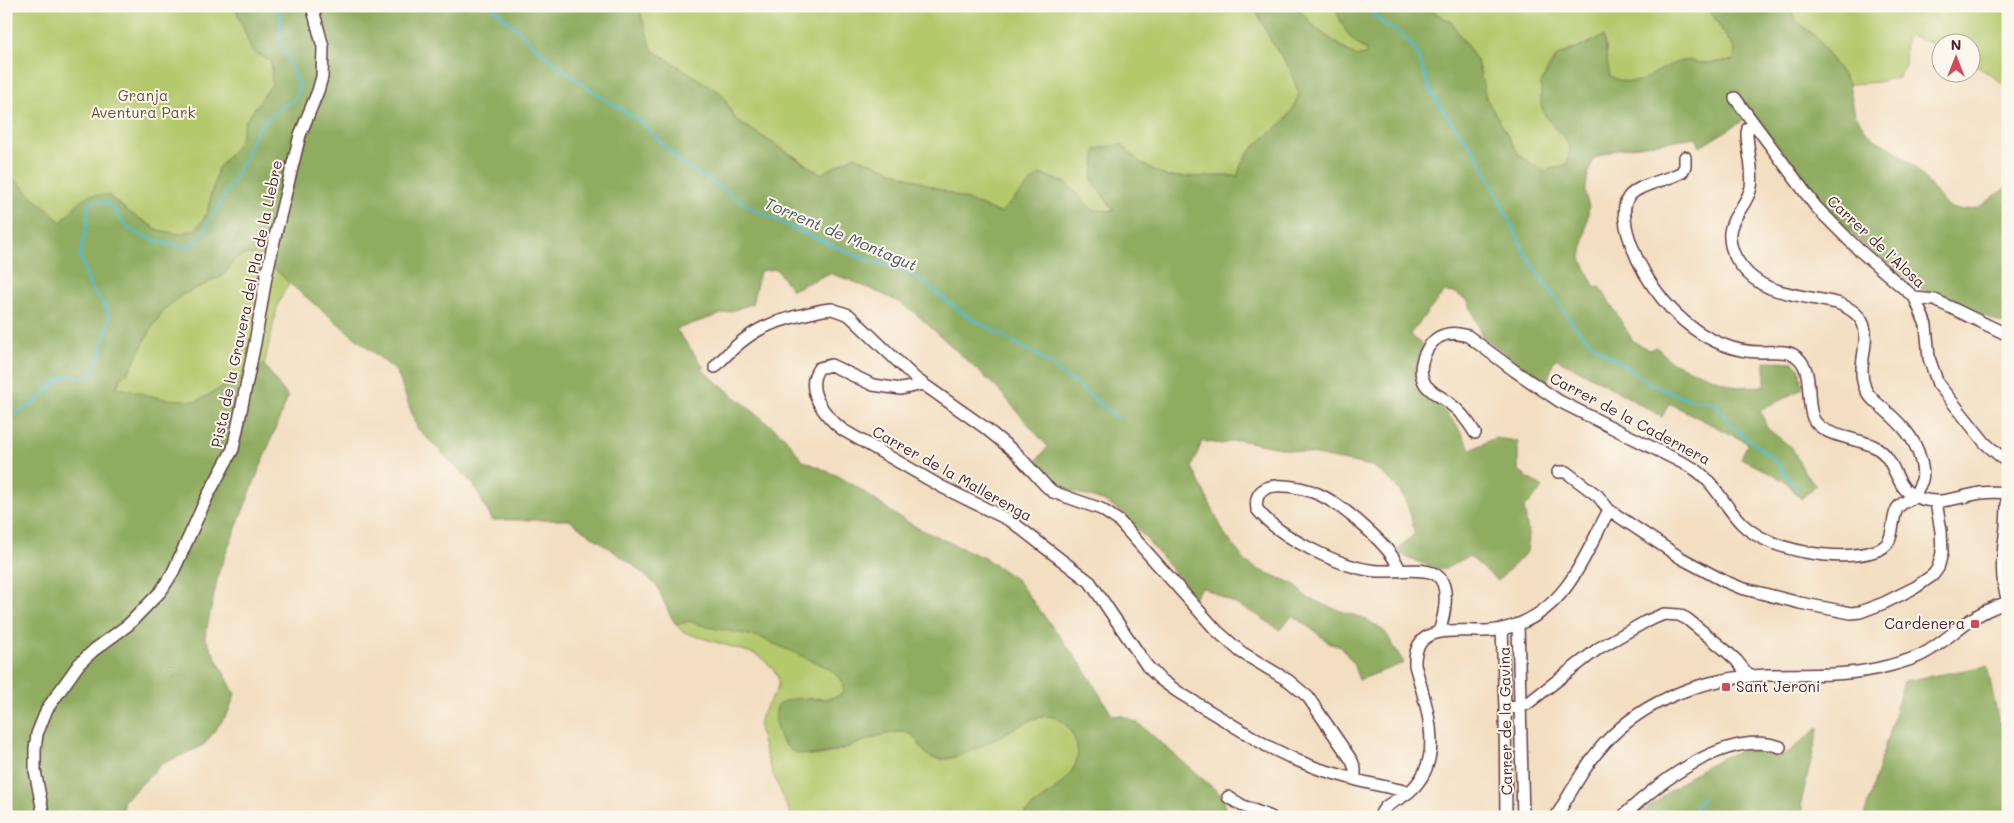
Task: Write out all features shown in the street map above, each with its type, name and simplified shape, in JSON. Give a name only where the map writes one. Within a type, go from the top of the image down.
[{"type":"street","name":"Pista de la Gravera del Pla de la Llebre","points":[[44,817],[35,771],[35,749],[37,734],[47,709],[79,664],[94,650],[128,625],[161,591],[173,572],[207,497],[233,449],[274,241],[300,135],[318,92],[322,77],[323,47],[312,6]]},
{"type":"street","name":"Carrer de l'Alosa","points":[[1735,98],[1816,207],[1860,250],[1915,298],[1919,304],[1926,326],[1929,358],[1938,384],[1985,442],[2008,463]]},
{"type":"street","points":[[1753,123],[1748,128],[1747,133],[1751,187],[1746,202],[1731,228],[1730,234],[1734,256],[1743,268],[1768,287],[1838,303],[1848,307],[1855,313],[1866,335],[1863,369],[1865,387],[1875,402],[1908,434],[1918,450],[1923,474],[1922,481],[1913,497]]},
{"type":"street","points":[[1685,157],[1685,166],[1682,172],[1637,190],[1630,195],[1625,205],[1626,225],[1630,240],[1643,271],[1653,286],[1687,324],[1713,341],[1746,351],[1788,352],[1799,359],[1806,371],[1810,407],[1817,424],[1830,432],[1869,443],[1885,454],[1892,464],[1901,486],[1913,497],[1936,502],[1982,493],[2008,493]]},
{"type":"street","points":[[1915,298],[1935,300],[2008,335]]},
{"type":"street","points":[[715,367],[736,345],[768,324],[832,309],[840,311],[853,319],[922,384],[984,427],[1010,448],[1028,465],[1044,485],[1053,492],[1101,509],[1119,521],[1217,631],[1241,652],[1289,682],[1308,697],[1352,761],[1355,769],[1355,779]]},
{"type":"street","name":"Carrer de la Cadernera","points":[[1475,433],[1459,411],[1430,389],[1423,378],[1422,370],[1425,354],[1433,342],[1444,335],[1460,334],[1468,336],[1515,372],[1559,400],[1693,468],[1709,480],[1743,525],[1772,542],[1812,553],[1853,556],[1878,551],[1889,542],[1893,532],[1895,512],[1899,506],[1913,497]]},
{"type":"street","name":"Carrer de la Mallerenga","points":[[922,384],[912,388],[900,389],[880,387],[831,365],[820,368],[814,381],[818,402],[831,422],[942,487],[1011,521],[1090,582],[1130,642],[1160,679],[1267,746],[1319,770],[1409,792]]},
{"type":"street","points":[[1558,472],[1566,472],[1598,496],[1609,510],[1682,558],[1724,581],[1741,588],[1835,611],[1851,613],[1860,612],[1884,603],[1916,587],[1933,575],[1941,561],[1942,553],[1941,531],[1936,502]]},
{"type":"street","points":[[1556,817],[1578,780],[1605,743],[1646,710],[1674,695],[1694,687],[1749,676],[1836,675],[1899,663],[1920,656],[1979,615],[2008,602],[2002,578],[2001,561],[2006,525],[2008,484]]},
{"type":"street","points":[[1400,571],[1398,564],[1392,556],[1352,516],[1318,494],[1291,486],[1262,489],[1258,494],[1256,504],[1257,509],[1262,515],[1278,528],[1314,550],[1358,568],[1400,571],[1428,572],[1436,575],[1441,580],[1445,595],[1439,632]]},
{"type":"street","points":[[1380,817],[1385,807],[1409,792],[1420,780],[1429,762],[1432,739],[1428,713],[1415,665],[1415,656],[1419,644],[1426,638],[1439,632],[1502,629],[1518,624],[1545,609],[1562,594],[1574,578],[1609,510]]},
{"type":"street","points":[[1505,708],[1520,707],[1542,694],[1599,648],[1645,622],[1664,614],[1679,615],[1687,619],[1724,649],[1749,676]]},
{"type":"street","name":"Carrer de la Gavina","points":[[1518,624],[1523,817]]},
{"type":"street","name":"Carrer de la Gavina","points":[[1502,629],[1506,817]]},
{"type":"street","points":[[1622,817],[1635,804],[1685,768],[1717,752],[1757,743],[1769,743],[1780,746]]},
{"type":"street","points":[[1228,797],[1243,806],[1271,817]]},
{"type":"green space","name":"Granja Aventura Park","points":[[6,6],[235,6],[252,51],[271,61],[272,84],[245,122],[239,143],[212,189],[207,214],[197,229],[178,234],[158,230],[130,213],[108,195],[79,202],[61,223],[6,172]]},
{"type":"green space","points":[[235,6],[638,6],[652,50],[721,93],[736,120],[821,174],[854,156],[1000,213],[1040,174],[1066,183],[1092,210],[1114,211],[1092,180],[1096,149],[1122,144],[1139,162],[1167,177],[1238,176],[1240,167],[1249,152],[1285,120],[1299,93],[1289,67],[1271,41],[1254,6],[1296,6],[1317,30],[1356,57],[1365,55],[1367,50],[1350,36],[1334,6],[1427,6],[1451,22],[1477,61],[1486,98],[1519,155],[1535,166],[1547,170],[1567,165],[1570,148],[1566,139],[1544,114],[1541,103],[1541,83],[1557,56],[1603,36],[1610,76],[1621,81],[1639,81],[1682,61],[1714,63],[1733,60],[1735,50],[1707,6],[1787,6],[1797,22],[1815,36],[1849,84],[1855,114],[1867,132],[1913,165],[1948,207],[1959,210],[1978,208],[2008,186],[2008,326],[1915,286],[1861,243],[1805,182],[1754,114],[1700,147],[1696,137],[1619,149],[1599,156],[1594,159],[1588,174],[1585,193],[1589,207],[1581,259],[1595,288],[1600,287],[1633,341],[1649,350],[1657,347],[1671,362],[1737,387],[1765,386],[1765,361],[1793,362],[1799,368],[1802,389],[1760,411],[1768,429],[1792,448],[1805,473],[1816,485],[1801,499],[1786,482],[1741,458],[1748,443],[1669,403],[1662,417],[1555,358],[1546,384],[1482,336],[1468,301],[1456,293],[1445,292],[1410,334],[1423,346],[1416,370],[1418,386],[1451,418],[1471,450],[1494,438],[1518,441],[1518,471],[1543,488],[1524,508],[1528,533],[1527,552],[1498,581],[1469,556],[1443,570],[1409,559],[1397,551],[1414,534],[1410,512],[1396,486],[1372,466],[1239,440],[1221,444],[1202,441],[1192,467],[1225,535],[1246,562],[1257,569],[1294,584],[1306,597],[1366,619],[1385,632],[1404,663],[1359,680],[1353,663],[1341,647],[1331,644],[1293,615],[1280,630],[1257,615],[1202,587],[1194,598],[1125,514],[1103,501],[1067,490],[1036,461],[1048,447],[998,389],[913,311],[893,299],[830,273],[792,290],[776,269],[760,271],[752,304],[676,329],[704,367],[702,370],[785,437],[802,460],[838,476],[857,487],[897,516],[918,528],[986,559],[1016,579],[1083,667],[1112,715],[1123,716],[1138,723],[1226,799],[1224,805],[1226,811],[1236,817],[1021,817],[1066,779],[1074,768],[1077,756],[1076,742],[1068,727],[1062,721],[1047,716],[1038,717],[976,749],[949,758],[938,759],[931,757],[925,753],[914,737],[909,733],[902,732],[887,734],[834,751],[817,754],[802,754],[789,748],[779,735],[777,728],[776,716],[778,705],[794,699],[829,699],[837,697],[844,692],[842,680],[828,668],[759,637],[707,627],[689,621],[676,625],[657,586],[633,565],[569,520],[492,520],[473,484],[417,428],[397,372],[289,283],[268,262],[249,253],[235,259],[227,271],[220,277],[180,296],[163,311],[151,329],[130,370],[122,377],[116,387],[164,399],[197,401],[264,365],[288,397],[219,571],[205,637],[235,694],[228,713],[204,745],[162,764],[123,802],[123,817],[16,817],[6,792],[6,172],[61,222],[79,202],[89,195],[108,195],[130,213],[158,230],[178,234],[196,229],[207,214],[218,168],[239,143],[245,122],[272,84],[271,61],[252,51]]},
{"type":"green space","points":[[638,6],[1254,6],[1275,47],[1289,67],[1299,93],[1285,120],[1249,152],[1240,167],[1238,176],[1167,177],[1139,162],[1114,211],[1092,210],[1066,183],[1040,174],[1000,213],[854,156],[822,174],[736,120],[721,93],[652,50]]},
{"type":"green space","points":[[1296,6],[1334,6],[1350,37],[1367,50],[1365,55],[1356,57],[1317,28]]},
{"type":"green space","points":[[1427,6],[1707,6],[1735,51],[1733,60],[1702,63],[1682,61],[1672,64],[1648,78],[1631,82],[1621,81],[1610,76],[1607,67],[1606,46],[1594,40],[1560,55],[1546,72],[1543,80],[1542,97],[1546,114],[1552,125],[1567,142],[1570,153],[1567,165],[1547,170],[1535,166],[1519,155],[1486,98],[1477,61],[1451,22],[1428,9]]},
{"type":"green space","points":[[1787,6],[2008,6],[2008,87],[1982,69],[1982,32],[1932,32],[1932,44],[1909,35],[1906,39],[1905,64],[1898,78],[1849,84],[1815,36],[1797,22]]},
{"type":"green space","points":[[249,253],[268,262],[289,283],[278,304],[264,365],[197,401],[164,399],[116,388],[122,377],[130,370],[148,334],[163,311],[180,296],[220,277],[227,271],[235,259]]},
{"type":"green space","points":[[689,621],[769,640],[811,658],[842,680],[844,692],[835,697],[801,699],[778,705],[776,720],[782,743],[799,752],[815,755],[826,754],[889,733],[900,732],[913,736],[930,756],[937,759],[947,759],[974,749],[1022,723],[1051,716],[1062,720],[1073,735],[1078,746],[1078,757],[1074,767],[1060,785],[1019,817],[792,817],[770,765],[760,733],[760,721],[778,685],[777,676],[770,666],[755,654],[683,632],[676,625]]},
{"type":"green space","points":[[1987,666],[1999,723],[2008,721],[2008,817],[1864,817],[1904,681]]},
{"type":"green space","points":[[1819,727],[1801,803],[1804,817],[1637,817],[1679,784],[1712,763],[1745,750],[1761,750],[1779,757],[1789,752]]},
{"type":"waterway","points":[[6,419],[34,403],[60,379],[71,376],[87,378],[98,362],[110,317],[102,301],[91,289],[80,256],[87,227],[88,205],[97,201],[106,203],[127,227],[141,235],[156,241],[187,247],[198,240],[202,234],[240,168],[257,130],[264,121],[296,98],[299,86],[280,43],[280,6]]},
{"type":"waterway","name":"Torrent de Montagut","points":[[492,6],[542,53],[589,89],[642,123],[679,161],[750,207],[794,229],[862,258],[909,272],[967,316],[1039,356],[1118,418]]},
{"type":"waterway","points":[[1367,6],[1374,16],[1399,33],[1415,49],[1430,89],[1441,108],[1478,156],[1526,255],[1572,323],[1592,344],[1651,384],[1683,398],[1715,403],[1727,420],[1742,435],[1773,458],[1797,490]]},
{"type":"waterway","points":[[1688,817],[1703,798]]},
{"type":"place","name":"Cardenera","points":[[1975,624]]},
{"type":"place","name":"Sant Jeroni","points":[[1726,687]]}]
